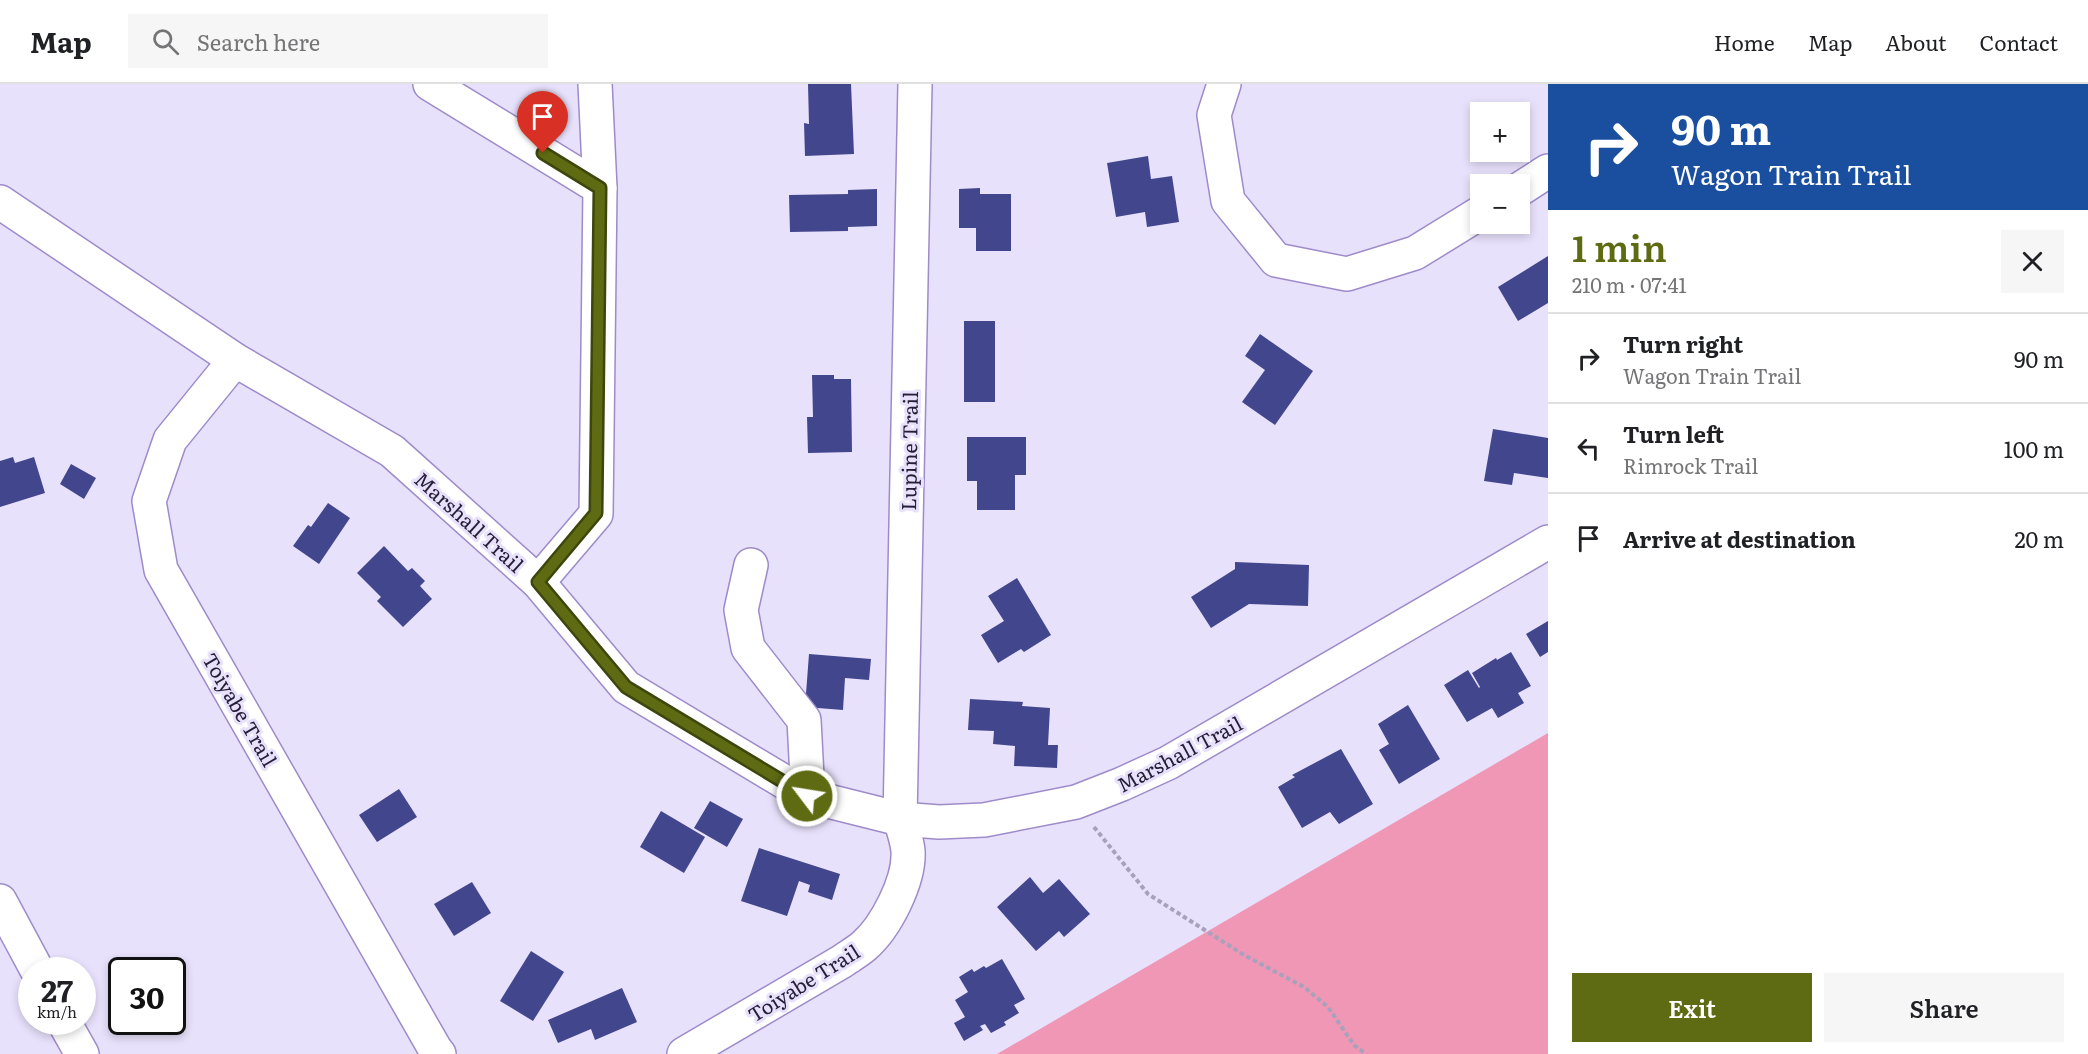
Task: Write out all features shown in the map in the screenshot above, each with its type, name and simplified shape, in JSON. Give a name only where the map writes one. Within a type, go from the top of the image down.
[{"type":"street","points":[[430,84],[600,188]]},
{"type":"street","points":[[538,582],[596,513],[600,188],[595,84]]},
{"type":"street","name":"Lupine Trail","points":[[900,819],[915,84]]},
{"type":"street","points":[[1224,84],[1214,115],[1228,201],[1276,260],[1347,274],[1415,253],[1470,219]]},
{"type":"street","points":[[1530,183],[1548,171]]},
{"type":"street","name":"Marshall Trail","points":[[0,202],[235,360],[392,451],[538,582],[626,687],[807,796],[900,819],[939,822],[984,820],[1076,802],[1122,784],[1168,763],[1548,542]]},
{"type":"street","name":"Toiyabe Trail","points":[[235,360],[170,440],[149,501],[161,570],[439,1054]]},
{"type":"street","points":[[751,565],[741,610],[748,648],[804,720],[807,796]]},
{"type":"street","name":"Toiyabe Trail","points":[[684,1054],[865,945],[896,902],[906,872],[908,850],[900,819]]},
{"type":"street","points":[[0,901],[30,957]]},
{"type":"street","points":[[71,1035],[82,1054]]},
{"type":"path","points":[[1076,802],[1148,894],[1244,955],[1304,987],[1328,1007],[1354,1045],[1366,1054]]},
{"type":"shaded area","points":[[1548,733],[1548,1054],[997,1054]]},
{"type":"building","points":[[808,84],[851,84],[854,154],[805,156],[804,123],[809,124]]},
{"type":"building","points":[[1148,156],[1151,179],[1172,176],[1179,222],[1147,227],[1145,212],[1116,217],[1107,163]]},
{"type":"building","points":[[980,188],[980,194],[1011,194],[1011,251],[976,251],[976,228],[959,228],[959,189]]},
{"type":"building","points":[[877,189],[877,226],[848,227],[848,231],[790,232],[789,195],[848,194],[848,190]]},
{"type":"building","points":[[1548,256],[1548,303],[1518,321],[1498,287]]},
{"type":"building","points":[[964,321],[995,321],[995,402],[964,402]]},
{"type":"building","points":[[1260,334],[1313,371],[1275,425],[1242,402],[1265,370],[1245,356]]},
{"type":"building","points":[[812,375],[834,375],[834,379],[851,379],[852,452],[808,453],[807,417],[813,417]]},
{"type":"building","points":[[1493,429],[1548,438],[1548,478],[1514,473],[1512,485],[1484,481]]},
{"type":"building","points":[[967,437],[1026,437],[1026,475],[1015,475],[1015,510],[977,510],[977,481],[967,481]]},
{"type":"building","points":[[13,457],[15,463],[34,457],[45,493],[0,507],[0,461]]},
{"type":"building","points":[[71,464],[96,478],[84,499],[60,484]]},
{"type":"building","points":[[328,503],[350,518],[319,564],[293,546],[308,525],[311,527]]},
{"type":"building","points":[[384,546],[408,571],[412,568],[425,581],[420,586],[432,599],[403,627],[377,601],[381,597],[357,573]]},
{"type":"building","points":[[1235,562],[1309,565],[1308,606],[1249,604],[1211,628],[1191,597],[1235,569]]},
{"type":"building","points":[[1017,578],[1051,635],[1024,652],[1021,649],[998,663],[981,635],[1004,621],[988,596]]},
{"type":"building","points":[[1548,621],[1548,652],[1540,657],[1526,634]]},
{"type":"building","points":[[1511,652],[1531,686],[1518,693],[1524,703],[1498,718],[1492,708],[1467,722],[1444,685],[1468,670],[1479,688],[1472,673],[1496,658],[1497,660]]},
{"type":"building","points":[[809,654],[871,659],[869,680],[845,678],[843,710],[805,707]]},
{"type":"building","points":[[970,699],[1023,702],[1022,706],[1050,708],[1048,745],[1058,745],[1057,768],[1014,766],[1015,746],[993,744],[994,731],[968,730]]},
{"type":"building","points":[[1408,705],[1440,759],[1399,784],[1379,750],[1389,744],[1378,724]]},
{"type":"building","points":[[1341,749],[1373,804],[1339,824],[1330,812],[1302,828],[1278,787],[1295,777],[1292,775]]},
{"type":"building","points":[[399,789],[417,817],[377,842],[359,815]]},
{"type":"building","points":[[710,801],[743,819],[727,847],[694,828]]},
{"type":"building","points":[[661,811],[705,837],[684,873],[640,847]]},
{"type":"building","points":[[759,848],[840,874],[832,900],[808,892],[810,885],[799,881],[787,916],[741,901]]},
{"type":"building","points":[[1030,877],[1043,893],[1059,879],[1090,914],[1064,937],[1059,931],[1036,951],[997,907]]},
{"type":"building","points":[[472,882],[491,913],[454,936],[434,904]]},
{"type":"building","points":[[531,951],[564,972],[533,1021],[500,1001]]},
{"type":"building","points":[[1002,959],[1025,999],[1014,1005],[1019,1013],[1004,1022],[1006,1025],[991,1033],[985,1024],[980,1026],[983,1030],[964,1041],[954,1023],[965,1017],[955,1000],[968,992],[959,977],[972,969],[974,972],[984,966],[986,968]]},
{"type":"building","points":[[622,988],[637,1022],[595,1040],[591,1029],[558,1043],[548,1020]]},
{"type":"route","points":[[543,153],[600,188],[596,513],[538,582],[626,687],[807,796]]}]
